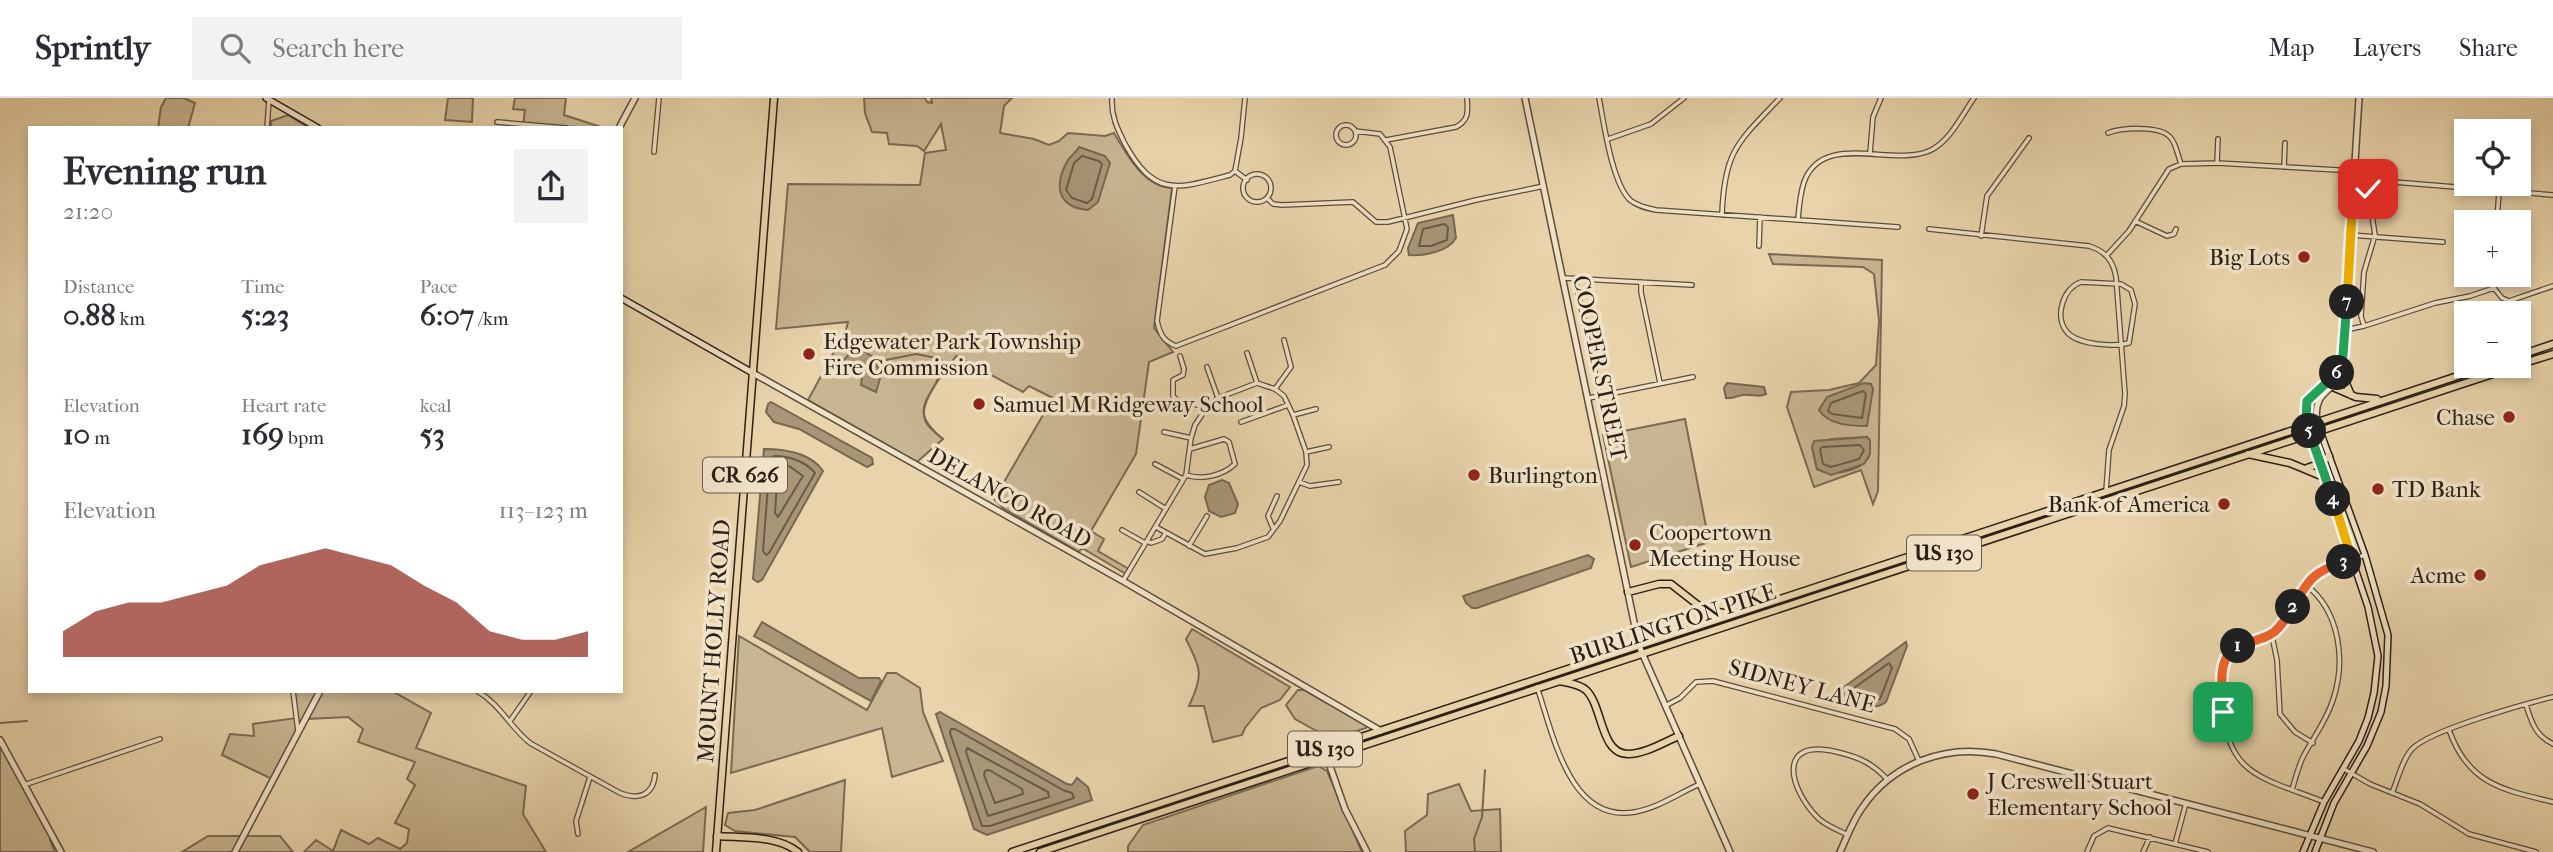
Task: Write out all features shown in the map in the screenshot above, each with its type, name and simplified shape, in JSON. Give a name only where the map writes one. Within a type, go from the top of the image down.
[{"type":"main road","name":"MOUNT HOLLY ROAD","points":[[716,852],[774,98]]},
{"type":"main road","points":[[2531,352],[2553,344]]},
{"type":"main road","name":"BURLINGTON PIKE","points":[[2531,362],[2553,354]]},
{"type":"main road","points":[[2346,368],[2346,381],[2351,395]]},
{"type":"main road","name":"BURLINGTON PIKE","points":[[1040,852],[1559,680],[1735,614],[2454,377]]},
{"type":"main road","name":"BURLINGTON PIKE","points":[[1012,852],[1324,749],[2481,378]]},
{"type":"main road","points":[[2329,386],[2364,399],[2390,398]]},
{"type":"main road","points":[[2246,453],[2302,467],[2326,478]]},
{"type":"main road","points":[[2302,467],[2310,468],[2329,456]]},
{"type":"main road","points":[[1628,592],[1659,584],[1671,584],[1703,609],[1735,614]]},
{"type":"main road","points":[[1559,680],[1587,691],[1596,705],[1610,745],[1620,753],[1632,754],[1679,736]]},
{"type":"main road","points":[[717,836],[776,841],[791,846],[798,852]]},
{"type":"street","points":[[621,126],[635,98]]},
{"type":"street","points":[[654,152],[659,98]]},
{"type":"street","points":[[1112,98],[1113,122],[1142,172],[1175,186],[1189,186],[1230,175],[1235,171],[1245,98]]},
{"type":"street","points":[[1386,140],[1456,127],[1467,117],[1466,98]]},
{"type":"street","name":"COOPER STREET","points":[[1525,98],[1640,649],[1730,852]]},
{"type":"street","points":[[1599,98],[1615,175],[1631,201],[1656,210],[1899,227]]},
{"type":"street","points":[[1608,138],[1651,124],[1684,98]]},
{"type":"street","points":[[1722,215],[1725,175],[1732,154],[1780,98]]},
{"type":"street","points":[[1870,154],[1873,117],[1881,98]]},
{"type":"street","points":[[1798,220],[1803,185],[1811,169],[1837,154],[1902,156],[1930,151],[1947,136],[1974,98]]},
{"type":"street","points":[[2303,852],[2324,802],[2359,741],[2368,718],[2378,656],[2371,619],[2307,425],[2307,401],[2341,380],[2346,368],[2344,346],[2359,98]]},
{"type":"street","points":[[267,126],[268,99],[315,126]]},
{"type":"street","points":[[497,122],[543,126]]},
{"type":"street","points":[[1175,186],[1157,321],[1160,335],[1176,346],[1385,265],[1399,251],[1407,229],[1390,147],[1386,140],[1375,132],[1355,131],[1345,125],[1340,128],[1337,136],[1340,142],[1349,144],[1354,141],[1355,131]]},
{"type":"street","points":[[2108,133],[2120,129],[2164,132],[2171,137],[2181,164]]},
{"type":"street","points":[[1981,236],[1987,197],[2029,138]]},
{"type":"street","points":[[2217,163],[2218,139]]},
{"type":"street","points":[[2284,167],[2285,143]]},
{"type":"street","points":[[2107,255],[2129,231],[2169,169],[2181,164],[2217,163],[2355,171]]},
{"type":"street","points":[[1235,171],[1247,180]]},
{"type":"street","points":[[1259,175],[1267,178],[1271,186],[1268,198],[1256,202],[1248,199],[1244,187],[1247,180],[1259,175]]},
{"type":"street","points":[[2354,188],[2381,189],[2394,183],[2454,188]]},
{"type":"street","points":[[1268,198],[1273,204],[1282,205],[1353,202],[1376,222],[1459,204],[1473,198],[1544,185]]},
{"type":"street","points":[[2364,326],[2361,316],[2364,272],[2375,235],[2368,189]]},
{"type":"street","points":[[2531,193],[2553,195]]},
{"type":"street","points":[[1759,246],[1760,217]]},
{"type":"street","points":[[2135,221],[2167,236],[2174,234],[2176,229]]},
{"type":"street","points":[[1929,229],[2079,244],[2096,248],[2107,255],[2114,266],[2116,283],[2124,400],[2109,450],[2106,491]]},
{"type":"street","points":[[2351,235],[2443,242]]},
{"type":"street","points":[[1564,278],[1692,285]]},
{"type":"street","points":[[1575,278],[1600,396]]},
{"type":"street","points":[[1641,282],[1660,384]]},
{"type":"street","points":[[2086,282],[2116,283],[2131,289],[2135,301],[2131,340],[2122,344],[2088,342],[2073,338],[2063,327],[2061,317],[2064,297],[2073,286],[2086,282]]},
{"type":"street","points":[[2345,330],[2494,288],[2508,301],[2553,286]]},
{"type":"street","name":"DELANCO ROAD","points":[[623,299],[1123,581],[1381,731]]},
{"type":"street","points":[[1275,389],[1291,367],[1284,340]]},
{"type":"street","points":[[2315,852],[2333,803],[2373,735],[2381,712],[2387,669],[2388,635],[2365,555],[2315,411],[2318,399],[2338,371],[2344,346]]},
{"type":"street","points":[[1247,354],[1257,383]]},
{"type":"street","points":[[1180,356],[1183,375],[1172,380],[1173,396],[1178,401],[1207,407]]},
{"type":"street","points":[[1207,367],[1218,398]]},
{"type":"street","points":[[1589,398],[1693,377]]},
{"type":"street","points":[[1123,581],[1184,477],[1195,425],[1207,407],[1218,398],[1257,383],[1275,389],[1284,396],[1306,452],[1307,465],[1280,521],[1268,537],[1215,554],[1205,554],[1156,527]]},
{"type":"street","points":[[1241,422],[1288,405]]},
{"type":"street","points":[[1293,415],[1316,409]]},
{"type":"street","points":[[1164,432],[1191,438]]},
{"type":"street","points":[[1155,464],[1184,477],[1197,478],[1230,469],[1235,464],[1229,442],[1224,439],[1190,449]]},
{"type":"street","points":[[1306,452],[1329,447]]},
{"type":"street","points":[[1299,482],[1310,486],[1339,482]]},
{"type":"street","points":[[1139,492],[1166,509]]},
{"type":"street","points":[[1273,528],[1268,516],[1277,496]]},
{"type":"street","points":[[1189,546],[1207,516]]},
{"type":"street","points":[[1122,530],[1151,543],[1162,539],[1165,533]]},
{"type":"street","points":[[2324,802],[2257,775],[2242,762],[2228,742],[2222,687],[2226,657],[2231,649],[2272,636],[2282,625],[2305,585],[2322,570],[2365,555]]},
{"type":"street","points":[[2292,790],[2301,761],[2333,701],[2339,652],[2326,606],[2320,597],[2305,585]]},
{"type":"street","points":[[2272,636],[2277,660],[2280,714],[2295,732],[2312,743]]},
{"type":"street","name":"SIDNEY LANE","points":[[1667,705],[1680,698],[1696,682],[1713,681],[1895,729],[1909,739],[1919,761]]},
{"type":"street","points":[[1537,687],[1566,771],[1575,785],[1595,805],[1621,813],[1649,808],[1700,784]]},
{"type":"street","points":[[293,693],[299,732]]},
{"type":"street","points":[[235,852],[319,693]]},
{"type":"street","points":[[480,693],[496,704],[520,735],[530,743],[620,793],[636,797],[649,793],[654,786],[655,775]]},
{"type":"street","points":[[510,721],[530,693]]},
{"type":"street","points":[[2392,793],[2406,759],[2422,741],[2553,697]]},
{"type":"street","points":[[2526,705],[2534,730],[2541,738],[2553,744]]},
{"type":"street","points":[[2449,730],[2460,757],[2480,777],[2500,787],[2553,802]]},
{"type":"street","points":[[24,785],[160,738]]},
{"type":"street","points":[[0,740],[61,852]]},
{"type":"street","points":[[1847,835],[1818,818],[1801,794],[1792,770],[1796,758],[1805,750],[1817,748],[1850,755],[1873,765],[1888,780]]},
{"type":"street","points":[[1324,749],[1345,809],[1367,852]]},
{"type":"street","points":[[1840,852],[1863,806],[1888,780],[1919,761],[1943,753],[1974,750],[2373,852]]},
{"type":"street","points":[[2343,768],[2426,807],[2469,834],[2536,852]]},
{"type":"street","points":[[578,834],[576,821],[590,777]]},
{"type":"street","points":[[2175,844],[2186,803]]},
{"type":"street","points":[[2087,852],[2094,836],[2108,828],[2205,852]]},
{"type":"street","points":[[2143,852],[2150,837]]},
{"type":"shaded area","points":[[166,98],[184,98],[195,103],[189,126],[158,126],[161,107]]},
{"type":"shaded area","points":[[448,98],[473,98],[472,122],[445,120]]},
{"type":"shaded area","points":[[515,98],[566,98],[564,115],[598,126],[523,125],[525,110],[513,109]]},
{"type":"shaded area","points":[[864,98],[925,98],[932,103],[931,98],[1012,98],[1004,106],[1000,133],[1034,139],[1049,145],[1068,133],[1105,136],[1114,133],[1145,176],[1162,186],[1172,188],[1154,328],[1173,352],[1149,362],[1136,454],[1091,531],[1104,539],[1098,551],[1129,569],[1126,574],[1082,548],[1079,552],[1003,508],[994,499],[1053,398],[1029,386],[1023,392],[956,356],[933,388],[925,407],[927,424],[943,439],[917,462],[808,400],[848,322],[776,329],[788,184],[920,185],[925,153],[946,150],[941,124],[924,151],[917,146],[889,144],[887,133],[872,132],[865,113]]},
{"type":"shaded area","points":[[288,115],[306,126],[271,126],[271,121]]},
{"type":"shaded area","points":[[1769,254],[1882,260],[1878,491],[1873,504],[1861,470],[1814,487],[1787,407],[1791,392],[1829,390],[1859,383],[1876,365],[1879,321],[1874,274],[1863,267],[1773,264]],"holes":[[[1867,437],[1869,457],[1853,469],[1830,473],[1817,469],[1812,447],[1832,439]]]},
{"type":"shaded area","points":[[1685,419],[1709,542],[1631,567],[1603,435]]},
{"type":"shaded area","points":[[1192,629],[1290,687],[1280,700],[1261,708],[1242,735],[1213,742],[1204,706],[1189,706],[1199,679],[1195,658],[1186,639]]},
{"type":"shaded area","points":[[739,636],[867,710],[887,673],[896,673],[920,688],[923,712],[943,761],[892,777],[882,728],[731,773]]},
{"type":"shaded area","points":[[1298,690],[1304,690],[1367,726],[1366,728],[1331,739],[1295,719],[1286,705]]},
{"type":"shaded area","points":[[293,693],[396,693],[431,713],[416,748],[526,786],[523,814],[546,852],[304,852],[316,840],[333,851],[341,830],[369,844],[378,838],[400,849],[407,843],[409,829],[395,823],[415,785],[407,779],[415,762],[358,742],[363,729],[348,717],[306,719],[274,780],[222,755],[230,734],[254,736],[253,724],[297,718]]},
{"type":"shaded area","points":[[0,740],[53,839],[50,840],[55,852],[0,852]]},
{"type":"shaded area","points":[[1318,766],[1327,771],[1362,852],[1128,852],[1128,846],[1143,825]]},
{"type":"shaded area","points":[[845,780],[841,852],[810,852],[795,837],[735,831],[725,825],[728,813],[755,810]]},
{"type":"shaded area","points":[[1459,784],[1471,811],[1500,809],[1501,852],[1406,852],[1405,831],[1427,815],[1428,794]]},
{"type":"shaded area","points":[[706,807],[703,852],[628,852]]},
{"type":"shaded area","points":[[208,836],[280,836],[293,852],[182,852]]},
{"type":"water","points":[[1079,147],[1105,156],[1110,163],[1098,202],[1088,210],[1069,204],[1061,193],[1060,186],[1069,158]]},
{"type":"water","points":[[1453,215],[1456,238],[1452,243],[1435,252],[1409,255],[1408,248],[1418,223]]},
{"type":"water","points":[[862,350],[873,357],[881,375],[876,392],[861,385],[862,376],[841,363],[852,351]]},
{"type":"water","points":[[1727,383],[1764,387],[1766,394],[1726,398],[1724,388]]},
{"type":"water","points":[[1864,383],[1871,384],[1873,389],[1867,426],[1834,422],[1819,410],[1827,397]]},
{"type":"water","points":[[771,402],[872,458],[873,464],[867,467],[799,429],[774,422],[766,412]]},
{"type":"water","points":[[1867,437],[1870,440],[1870,454],[1864,464],[1831,475],[1817,469],[1812,447],[1814,441]]},
{"type":"water","points":[[764,449],[788,451],[804,456],[823,471],[762,580],[758,582],[753,579]]},
{"type":"water","points":[[1222,480],[1229,483],[1238,504],[1235,513],[1221,517],[1209,511],[1205,497],[1209,485]]},
{"type":"water","points":[[1588,555],[1594,559],[1591,568],[1477,608],[1466,603],[1463,596]]},
{"type":"water","points":[[762,622],[859,678],[879,678],[881,681],[871,701],[754,636]]},
{"type":"water","points":[[1906,642],[1907,646],[1886,702],[1870,706],[1857,704],[1841,696],[1844,687]]},
{"type":"water","points":[[940,712],[1067,784],[1072,785],[1077,778],[1088,787],[1092,800],[987,835],[974,829],[936,714]]},
{"type":"waterway","points":[[876,362],[916,354],[941,359],[944,364],[925,403],[924,411],[925,419],[931,428],[943,439]]},
{"type":"waterway","points":[[0,723],[27,721]]},
{"type":"waterway","points":[[1475,852],[1474,839],[1482,817],[1485,770]]},
{"type":"place","name":"Big Lots","points":[[2304,257]]},
{"type":"place","name":"Edgewater Park Township Fire Commission","points":[[809,354]]},
{"type":"place","name":"Samuel M Ridgeway School","points":[[979,404]]},
{"type":"place","name":"Chase","points":[[2509,417]]},
{"type":"place","name":"Burlington","points":[[1474,475]]},
{"type":"place","name":"TD Bank","points":[[2378,489]]},
{"type":"place","name":"Bank of America","points":[[2224,504]]},
{"type":"place","name":"Coopertown Meeting House","points":[[1635,545]]},
{"type":"place","name":"Acme","points":[[2480,575]]},
{"type":"place","name":"J Creswell Stuart Elementary School","points":[[1973,794]]},
{"type":"route","points":[[2223,712],[2223,666],[2231,649],[2272,636],[2282,625],[2311,577],[2352,559],[2307,425],[2306,408],[2307,401],[2315,391],[2328,383],[2341,363],[2354,188],[2368,189]]}]
